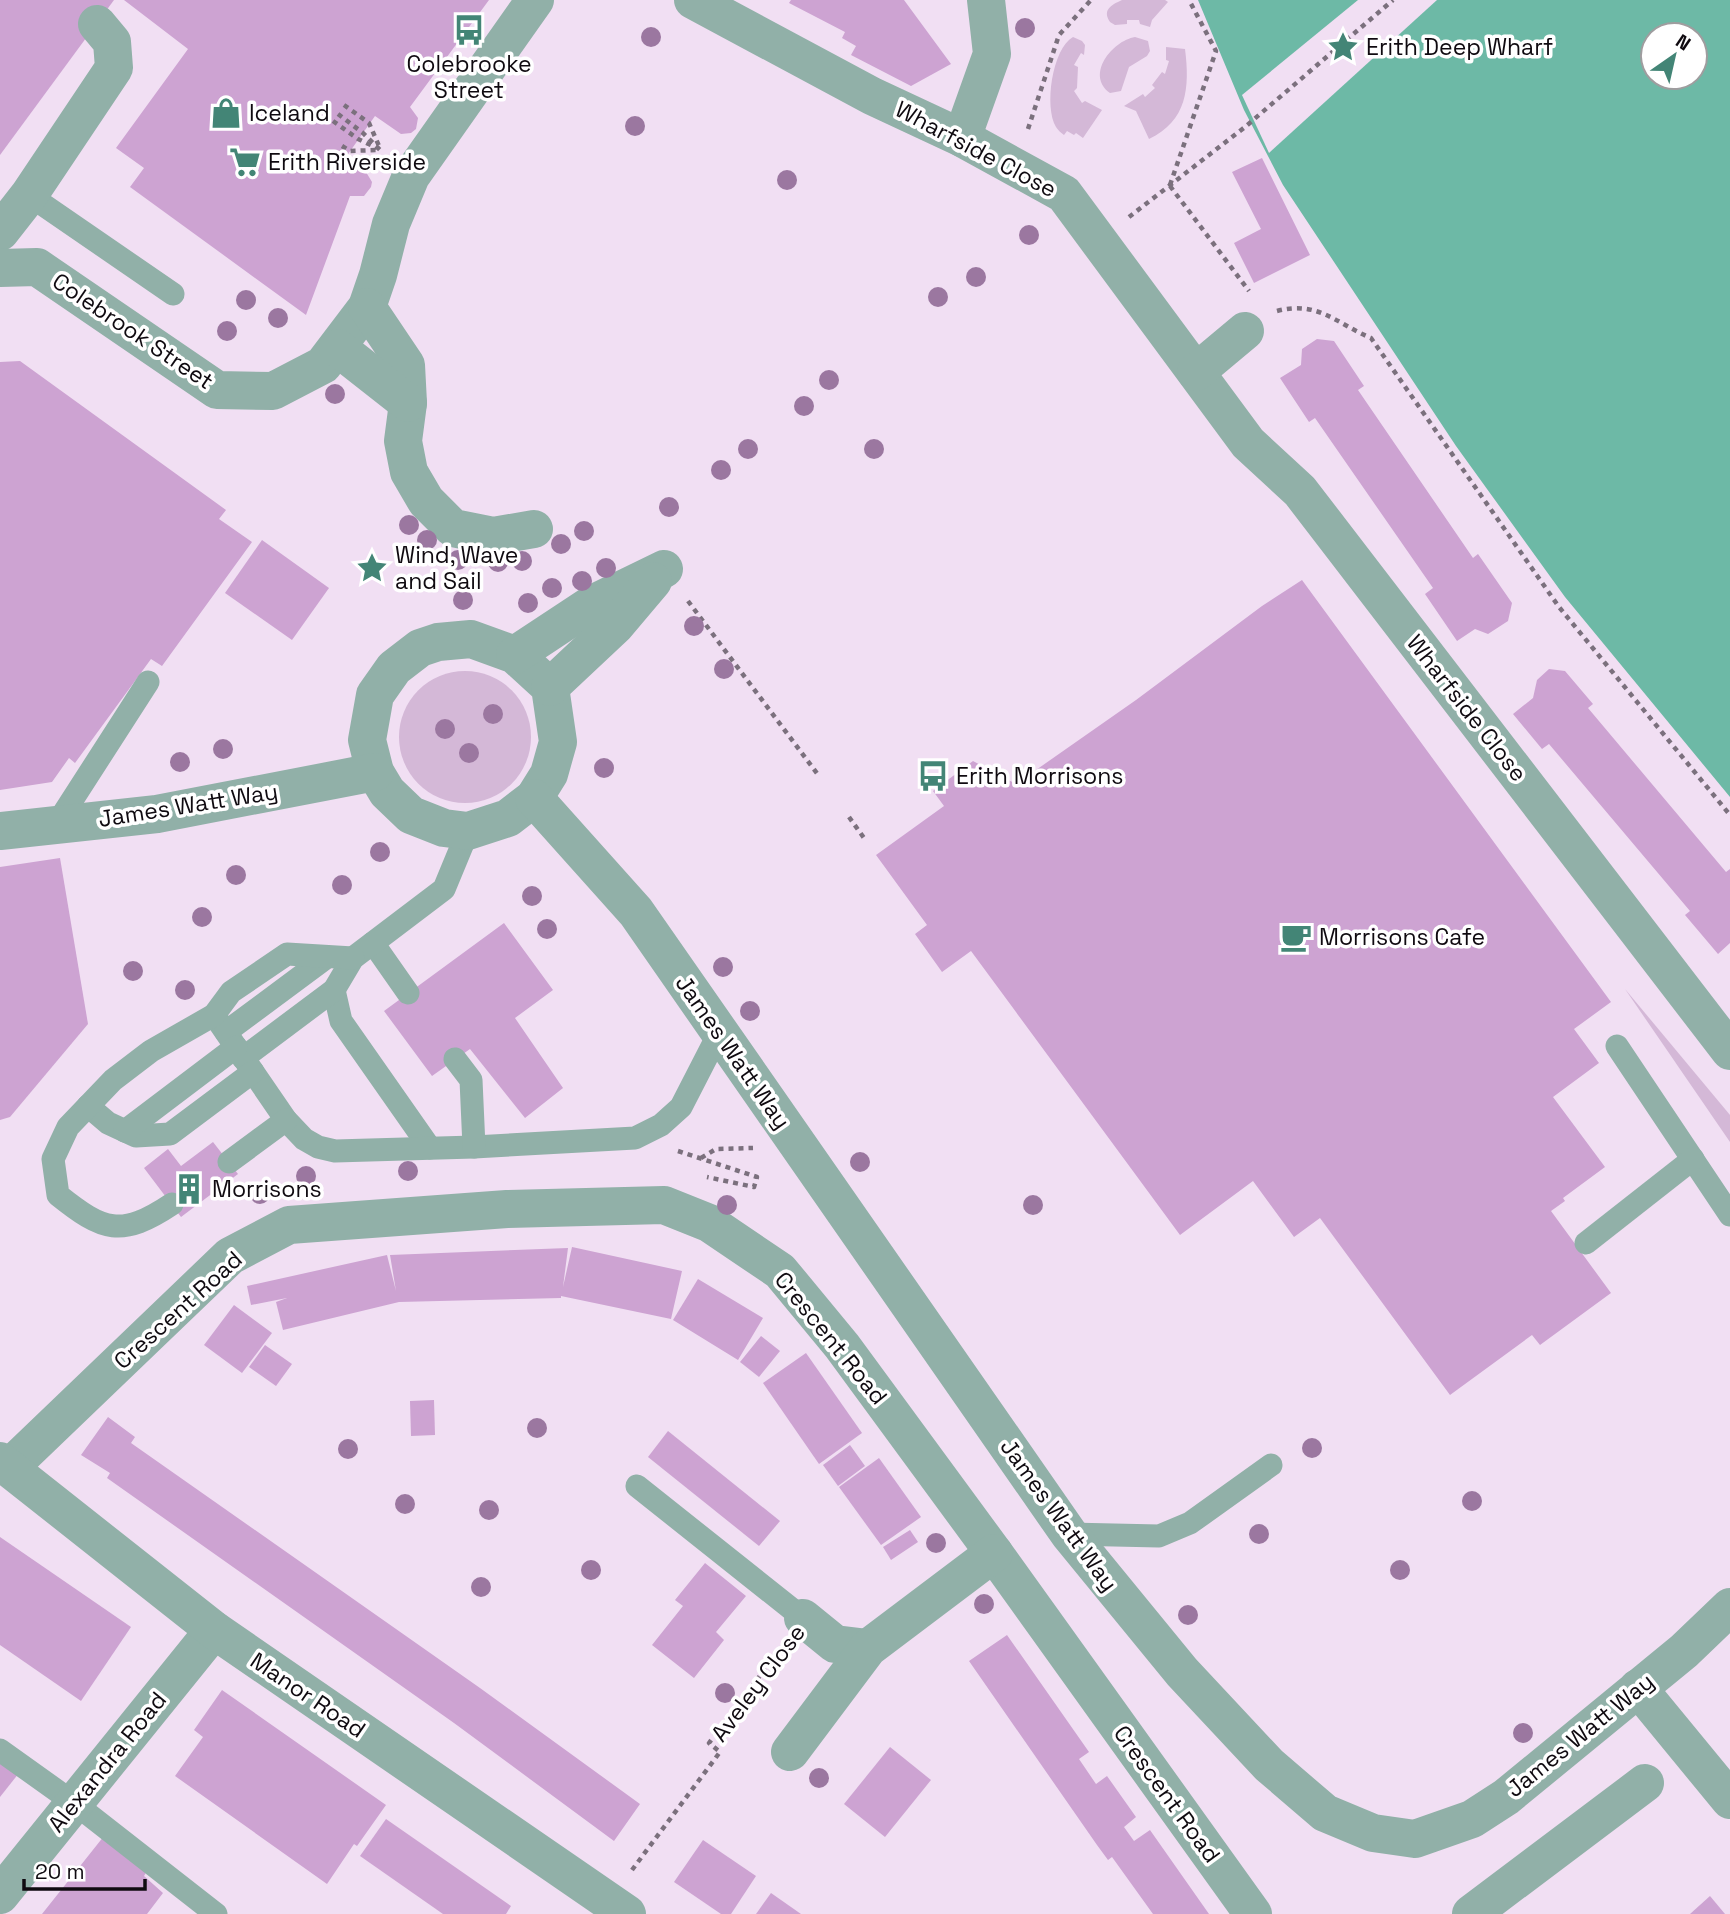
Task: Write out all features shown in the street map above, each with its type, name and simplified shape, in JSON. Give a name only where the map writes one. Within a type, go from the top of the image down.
[{"type":"street","name":"Colebrook Street","points":[[0,268],[37,267],[216,390],[274,391],[323,365],[367,307],[391,224],[411,176],[536,0]]},
{"type":"street","name":"Wharfside Close","points":[[693,0],[872,96],[962,138],[1064,194],[1248,443],[1300,491],[1730,1051]]},
{"type":"street","points":[[962,138],[992,54],[986,0]]},
{"type":"street","points":[[0,232],[29,195],[114,68],[111,42],[97,24]]},
{"type":"street","points":[[367,307],[406,365],[408,403],[403,441],[410,472],[426,501],[453,528],[493,537],[534,529]]},
{"type":"street","points":[[1196,372],[1255,323]]},
{"type":"street","points":[[338,348],[408,403]]},
{"type":"street","points":[[515,655],[592,604],[664,569],[615,626],[550,687]]},
{"type":"street","points":[[471,639],[515,655],[550,687],[558,742],[549,774],[534,798],[508,818],[468,831],[444,828],[411,815],[387,792],[375,772],[367,740],[375,695],[394,668],[420,648],[438,642],[471,639]]},
{"type":"street","name":"James Watt Way","points":[[0,831],[157,814],[375,772]]},
{"type":"street","name":"James Watt Way","points":[[534,798],[636,912],[1069,1534],[1182,1672],[1269,1765],[1325,1813],[1373,1833],[1415,1839],[1472,1819],[1506,1797],[1684,1651],[1730,1607]]},
{"type":"street","name":"Crescent Road","points":[[5,1464],[230,1256],[289,1225],[507,1209],[664,1205],[709,1223],[780,1271],[842,1346],[1253,1914]]},
{"type":"street","name":"Manor Road","points":[[5,1464],[214,1630],[607,1908]]},
{"type":"street","points":[[790,1752],[868,1648],[994,1553]]},
{"type":"street","name":"Aveley Close","points":[[803,1618],[835,1644],[868,1648]]},
{"type":"street","name":"Alexandra Road","points":[[0,1895],[214,1630]]},
{"type":"street","points":[[1638,1688],[1730,1800]]},
{"type":"street","points":[[1471,1914],[1645,1783]]},
{"type":"lane","points":[[29,195],[173,294]]},
{"type":"lane","points":[[56,825],[148,682]]},
{"type":"lane","points":[[172,1204],[136,1224],[111,1227],[86,1217],[58,1195],[53,1159],[68,1127],[113,1080],[151,1051],[234,1045],[334,990],[353,958],[444,889],[468,831]]},
{"type":"lane","points":[[373,943],[408,993]]},
{"type":"lane","points":[[353,958],[287,954],[231,992],[234,1045],[286,1120],[304,1139],[318,1147],[335,1151],[635,1138],[661,1125],[681,1107],[719,1033]]},
{"type":"lane","points":[[334,990],[341,1021],[430,1148]]},
{"type":"lane","points":[[88,1106],[108,1123],[136,1136],[170,1134],[234,1045]]},
{"type":"lane","points":[[1617,1046],[1730,1215]]},
{"type":"lane","points":[[455,1059],[471,1080],[474,1147]]},
{"type":"lane","points":[[229,1162],[286,1120]]},
{"type":"lane","points":[[1586,1243],[1693,1159]]},
{"type":"lane","points":[[1069,1534],[1159,1536],[1190,1523],[1271,1465]]},
{"type":"lane","points":[[637,1486],[803,1618]]},
{"type":"lane","points":[[0,1750],[74,1803],[216,1914]]},
{"type":"path","points":[[1014,167],[1059,35],[1091,0]]},
{"type":"path","points":[[1170,186],[1216,51],[1189,0]]},
{"type":"path","points":[[1128,218],[1245,127],[1394,0]]},
{"type":"path","points":[[344,105],[369,123],[380,150]]},
{"type":"path","points":[[338,114],[380,150]]},
{"type":"path","points":[[333,121],[358,139],[380,150]]},
{"type":"path","points":[[342,146],[350,151],[380,150]]},
{"type":"path","points":[[1170,186],[1250,293]]},
{"type":"path","points":[[1255,323],[1286,309],[1307,307],[1339,320],[1354,331],[1371,338],[1559,607],[1730,815]]},
{"type":"path","points":[[683,595],[819,776]]},
{"type":"path","points":[[849,817],[864,838]]},
{"type":"path","points":[[635,1138],[757,1177],[754,1187],[704,1176]]},
{"type":"path","points":[[700,1158],[716,1149],[765,1148]]},
{"type":"path","name":"Aveley Close","points":[[607,1908],[632,1869],[720,1752],[709,1743],[803,1618]]},
{"type":"shaded area","points":[[1122,0],[1168,2],[1152,20],[1150,27],[1140,24],[1139,20],[1127,20],[1127,24],[1115,25],[1110,22],[1107,11]]},
{"type":"shaded area","points":[[1198,0],[1730,0],[1730,797],[1565,597],[1456,446],[1283,185],[1244,110]]},
{"type":"shaded area","points":[[1073,37],[1085,45],[1084,55],[1081,53],[1074,65],[1078,67],[1077,88],[1074,91],[1082,103],[1085,101],[1102,110],[1083,138],[1067,131],[1064,135],[1052,118],[1051,93],[1055,65],[1066,43]]},
{"type":"shaded area","points":[[1135,37],[1148,41],[1150,51],[1147,56],[1129,67],[1121,91],[1110,93],[1103,86],[1100,77],[1104,60],[1118,45]]},
{"type":"shaded area","points":[[1166,47],[1185,49],[1186,90],[1178,113],[1171,123],[1149,139],[1136,111],[1124,106],[1143,94],[1145,97],[1155,88],[1152,85],[1162,72],[1165,74],[1169,61],[1166,60]]},
{"type":"shaded area","points":[[465,671],[490,676],[512,690],[526,712],[531,737],[526,762],[512,784],[490,798],[465,803],[440,798],[418,784],[404,762],[399,737],[404,712],[418,690],[440,676]]},
{"type":"shaded area","points":[[1625,989],[1730,1115],[1730,1142]]},
{"type":"pier","name":"Erith Deep Wharf","points":[[1358,0],[1437,0],[1269,153],[1242,95]]},
{"type":"building","points":[[0,0],[114,0],[0,155]]},
{"type":"building","name":"Erith Riverside","points":[[124,0],[489,0],[410,107],[418,118],[416,129],[411,133],[401,134],[375,116],[346,157],[366,172],[372,182],[371,187],[364,196],[350,196],[306,315],[130,187],[144,168],[116,148],[188,49]]},
{"type":"building","points":[[791,0],[904,0],[951,64],[911,86],[851,55],[856,46],[842,38],[845,32],[789,3]]},
{"type":"building","points":[[1262,158],[1310,255],[1254,283],[1234,243],[1261,229],[1232,172]]},
{"type":"building","points":[[1317,339],[1334,341],[1364,386],[1358,390],[1473,558],[1478,554],[1512,603],[1508,621],[1488,634],[1475,629],[1457,641],[1425,594],[1433,588],[1315,418],[1309,422],[1280,378],[1301,365],[1302,349]]},
{"type":"building","points":[[20,361],[226,510],[219,519],[252,542],[162,666],[151,659],[75,763],[69,758],[52,782],[0,790],[0,362]]},
{"type":"building","points":[[262,540],[329,588],[292,640],[225,593]]},
{"type":"building","points":[[1302,580],[1611,1002],[1574,1029],[1599,1063],[1553,1097],[1605,1167],[1563,1198],[1565,1201],[1551,1211],[1611,1293],[1540,1345],[1532,1335],[1450,1395],[1320,1218],[1294,1237],[1253,1181],[1180,1235],[971,951],[942,972],[915,934],[927,925],[876,855],[944,806],[933,791],[973,761],[1016,784]]},
{"type":"building","points":[[1549,669],[1565,671],[1593,704],[1588,708],[1726,872],[1730,869],[1730,943],[1718,954],[1685,915],[1690,911],[1549,744],[1542,749],[1513,714],[1533,698],[1537,680]]},
{"type":"building","points":[[60,858],[88,1024],[10,1117],[0,1120],[0,867]]},
{"type":"building","points":[[504,923],[553,990],[515,1018],[563,1088],[525,1118],[470,1049],[432,1076],[384,1011]]},
{"type":"building","name":"Morrisons","points":[[213,1142],[238,1174],[181,1217],[144,1168],[168,1149],[181,1166]]},
{"type":"building","points":[[572,1247],[682,1271],[671,1319],[561,1296],[399,1302],[283,1330],[276,1302],[287,1298],[251,1305],[247,1286],[387,1255],[396,1291],[390,1255],[568,1248],[563,1287]]},
{"type":"building","points":[[698,1279],[763,1318],[738,1360],[673,1320]]},
{"type":"building","points":[[234,1305],[272,1333],[242,1373],[204,1345]]},
{"type":"building","points":[[761,1336],[780,1351],[759,1377],[740,1362]]},
{"type":"building","points":[[265,1345],[292,1364],[276,1386],[249,1367]]},
{"type":"building","points":[[806,1353],[862,1433],[819,1464],[763,1383]]},
{"type":"building","points":[[434,1400],[435,1435],[411,1436],[410,1401]]},
{"type":"building","points":[[108,1417],[135,1437],[131,1443],[640,1804],[614,1841],[454,1723],[107,1478],[110,1473],[81,1455]]},
{"type":"building","points":[[668,1431],[780,1521],[759,1546],[648,1457]]},
{"type":"building","points":[[850,1445],[865,1466],[838,1486],[823,1465]]},
{"type":"building","points":[[879,1458],[921,1517],[881,1545],[839,1487]]},
{"type":"building","points":[[910,1530],[918,1542],[891,1560],[883,1547]]},
{"type":"building","points":[[0,1537],[131,1627],[81,1701],[0,1645]]},
{"type":"building","points":[[705,1563],[746,1596],[716,1632],[724,1640],[694,1678],[652,1645],[683,1606],[675,1600]]},
{"type":"building","points":[[1007,1635],[1089,1752],[1079,1759],[1096,1784],[1107,1776],[1136,1817],[1124,1827],[1134,1841],[1150,1830],[1209,1914],[1153,1914],[1112,1857],[1108,1860],[1097,1845],[969,1661]]},
{"type":"building","points":[[222,1690],[386,1805],[357,1846],[354,1844],[327,1884],[175,1776],[203,1737],[194,1730]]},
{"type":"building","points":[[890,1747],[931,1780],[885,1837],[844,1804]]},
{"type":"building","points":[[0,1757],[19,1773],[0,1797]]},
{"type":"building","points":[[386,1819],[511,1906],[506,1914],[443,1914],[360,1856]]},
{"type":"building","points":[[104,1836],[148,1869],[144,1876],[163,1893],[147,1914],[42,1914]]},
{"type":"building","points":[[703,1840],[756,1876],[731,1914],[721,1914],[674,1882]]},
{"type":"building","points":[[771,1893],[801,1914],[756,1914]]},
{"type":"building","points":[[1710,1896],[1725,1914],[1690,1914]]},
{"type":"place","name":"Colebrooke Street","points":[[469,30]]},
{"type":"place","name":"Erith Deep Wharf","points":[[1343,47]]},
{"type":"place","name":"Iceland","points":[[226,113]]},
{"type":"place","name":"Erith Riverside","points":[[245,162]]},
{"type":"place","name":"Wind, Wave and Sail","points":[[372,568]]},
{"type":"place","name":"Erith Morrisons","points":[[933,776]]},
{"type":"place","name":"Morrisons Cafe","points":[[1296,937]]},
{"type":"place","name":"Morrisons","points":[[189,1189]]}]
